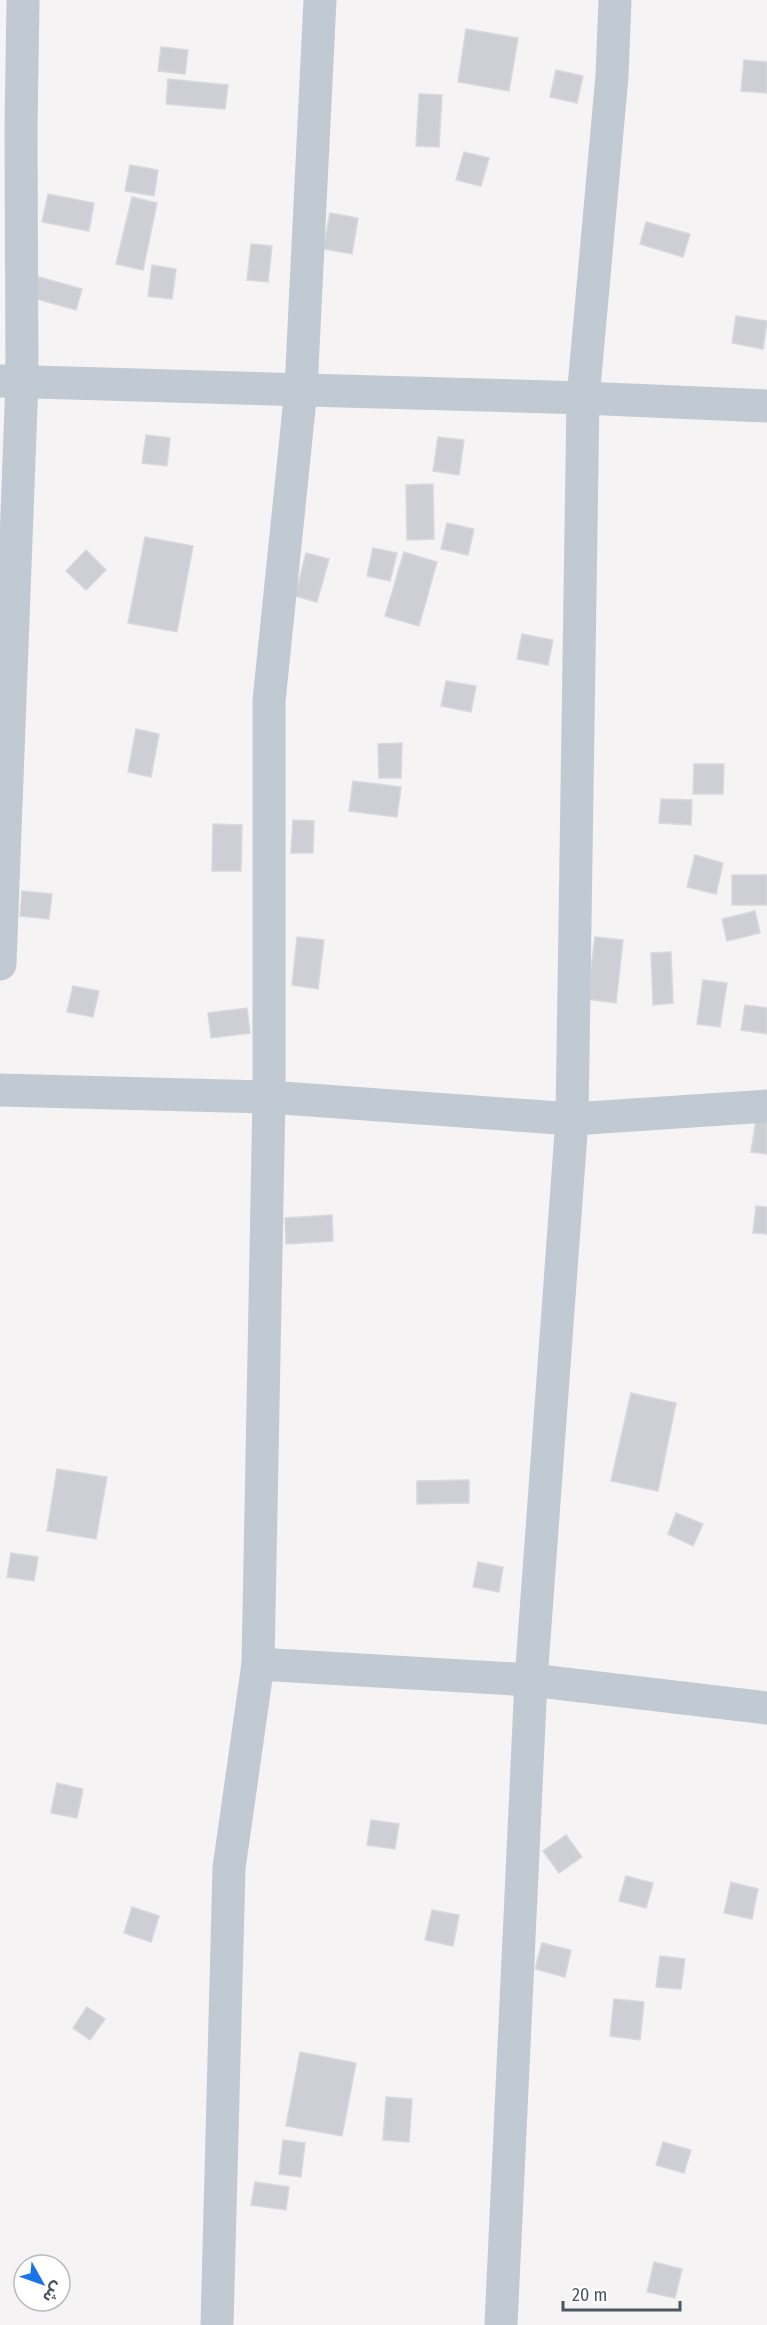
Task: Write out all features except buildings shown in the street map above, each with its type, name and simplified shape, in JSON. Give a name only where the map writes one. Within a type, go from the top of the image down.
[{"type":"street","points":[[0,964],[11,381],[21,128],[23,0]]},
{"type":"street","points":[[217,2325],[229,1868],[258,1664],[269,1097],[269,701],[301,389],[320,0]]},
{"type":"street","points":[[501,2325],[531,1680],[572,1119],[583,398],[612,76],[615,0]]},
{"type":"street","points":[[11,381],[583,398],[767,406]]},
{"type":"street","points":[[0,1090],[269,1097],[572,1119],[767,1106]]},
{"type":"street","points":[[258,1664],[531,1680],[767,1708]]}]
